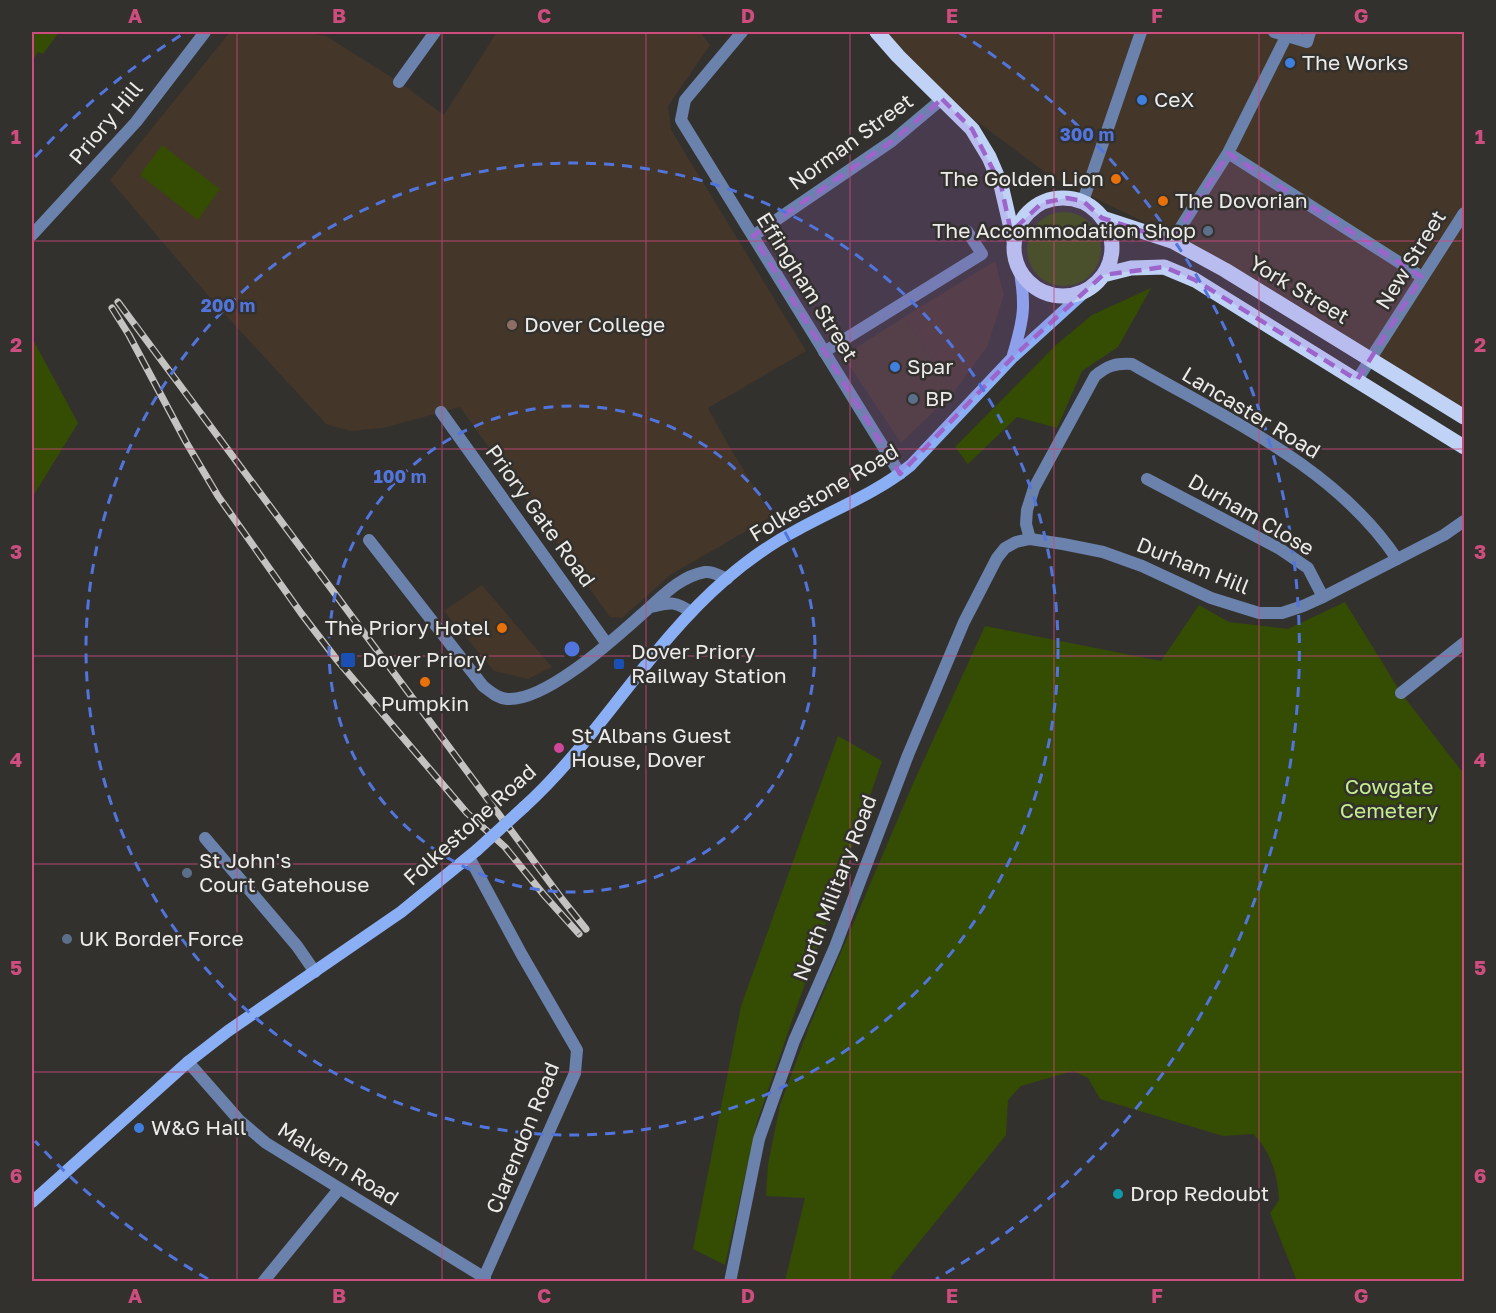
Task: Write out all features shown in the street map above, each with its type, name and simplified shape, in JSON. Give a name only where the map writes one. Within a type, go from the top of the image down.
[{"type":"main road","points":[[877,32],[972,129],[989,157],[1001,185],[1015,256],[1026,279],[1036,288],[1049,294],[1063,296],[1076,294],[1089,288],[1103,275],[1112,251],[1111,238],[1102,218],[1083,201],[1067,198],[1054,199],[1036,206],[1022,220],[1014,244]]},
{"type":"main road","name":"York Street","points":[[1102,218],[1172,241],[1225,270],[1464,417]]},
{"type":"main road","name":"Folkestone Road","points":[[1013,357],[1023,324],[1024,297],[1019,267]]},
{"type":"main road","points":[[1103,275],[1131,268],[1164,267],[1195,280],[1464,447]]},
{"type":"main road","name":"Folkestone Road","points":[[32,1202],[188,1062],[228,1031],[401,912],[473,853],[524,807],[555,775],[691,612],[759,554],[795,531],[900,474],[1013,357],[1089,288]]},
{"type":"street","name":"Priory Hill","points":[[32,235],[136,122],[206,32]]},
{"type":"street","points":[[399,82],[435,32]]},
{"type":"street","name":"Effingham Street","points":[[742,32],[685,100],[681,120],[900,474]]},
{"type":"street","points":[[1083,201],[1141,32]]},
{"type":"street","points":[[1274,32],[1308,37]]},
{"type":"street","points":[[1172,241],[1228,153],[1287,35]]},
{"type":"street","name":"Norman Street","points":[[753,236],[892,141],[942,99]]},
{"type":"street","points":[[1228,153],[1422,277]]},
{"type":"street","name":"New Street","points":[[1357,380],[1464,213]]},
{"type":"street","points":[[824,352],[982,254],[967,231]]},
{"type":"street","name":"Lancaster Road","points":[[1029,540],[1026,524],[1027,510],[1034,488],[1095,376],[1105,368],[1117,363],[1132,364],[1295,458],[1345,500],[1381,535],[1397,559]]},
{"type":"street","name":"Priory Gate Road","points":[[441,412],[607,644]]},
{"type":"street","name":"Durham Close","points":[[1147,479],[1280,549],[1308,568],[1323,597]]},
{"type":"street","name":"Durham Hill","points":[[1029,540],[1054,542],[1102,552],[1142,566],[1211,598],[1259,613],[1281,613],[1323,597],[1464,522]]},
{"type":"street","points":[[369,540],[483,686],[496,696],[507,699],[537,691],[572,672],[677,584],[700,574],[713,572],[727,579]]},
{"type":"street","name":"North Military Road","points":[[730,1281],[759,1139],[794,1041],[835,946],[908,755],[964,622],[997,558],[1005,548],[1016,542],[1029,540]]},
{"type":"street","points":[[650,607],[673,602],[691,612]]},
{"type":"street","points":[[1401,693],[1464,643]]},
{"type":"street","points":[[205,838],[297,946],[315,972]]},
{"type":"street","name":"Clarendon Road","points":[[473,853],[522,955],[576,1050],[575,1073],[484,1280]]},
{"type":"street","name":"Malvern Road","points":[[188,1062],[239,1120],[266,1143],[484,1280]]},
{"type":"street","points":[[262,1281],[339,1189]]},
{"type":"highlighted area","points":[[942,99],[972,129],[1001,185],[1011,232],[1042,203],[1067,198],[1083,201],[1102,218],[1172,241],[1228,153],[1422,277],[1357,380],[1195,280],[1164,267],[1103,275],[1013,357],[900,474],[753,236],[892,141]]},
{"type":"shaded area","name":"Dover College","points":[[230,32],[303,32],[326,36],[399,82],[444,115],[497,32],[700,32],[710,45],[668,106],[671,130],[806,351],[708,408],[772,516],[670,575],[622,618],[610,617],[460,407],[383,428],[350,431],[326,424],[211,299],[110,180]]},
{"type":"shaded area","points":[[888,32],[1464,32],[1464,411],[1190,244],[1053,178],[929,86]]},
{"type":"shaded area","points":[[995,261],[1004,295],[987,347],[954,392],[904,317]]},
{"type":"shaded area","points":[[904,317],[954,392],[901,443],[843,356]]},
{"type":"shaded area","points":[[482,585],[552,667],[528,679],[494,671],[444,611]]},
{"type":"green space","points":[[32,32],[59,32],[43,54],[38,52],[32,61]]},
{"type":"green space","points":[[162,145],[220,189],[198,220],[140,175]]},
{"type":"green space","points":[[1064,212],[1078,215],[1090,223],[1098,235],[1101,249],[1098,263],[1090,275],[1078,283],[1064,286],[1050,283],[1038,275],[1030,263],[1027,249],[1030,235],[1038,223],[1050,215]]},
{"type":"green space","points":[[1151,288],[1118,347],[1082,371],[1057,428],[1017,417],[968,464],[955,447],[1056,345],[1092,315]]},
{"type":"green space","points":[[32,338],[78,423],[32,498]]},
{"type":"green space","name":"Cowgate Cemetery","points":[[1345,602],[1401,693],[1464,774],[1464,1281],[1297,1281],[1270,1213],[1279,1200],[1275,1173],[1265,1148],[1253,1134],[1223,1136],[1100,1099],[1088,1078],[1073,1071],[1021,1086],[1008,1100],[1006,1135],[891,1277],[894,1281],[785,1281],[805,1198],[766,1196],[768,1164],[780,1105],[809,1027],[912,786],[985,626],[1161,661],[1199,605],[1229,622],[1288,629]]},
{"type":"green space","points":[[838,736],[882,761],[757,1122],[725,1265],[693,1249],[741,1006]]},
{"type":"railway","points":[[118,302],[586,929]]},
{"type":"railway","points":[[112,308],[218,496],[301,613],[337,660],[467,813],[505,847],[579,934]]},
{"type":"place","name":"The Works","points":[[1290,63]]},
{"type":"place","name":"CeX","points":[[1142,100]]},
{"type":"place","name":"The Golden Lion","points":[[1116,179]]},
{"type":"place","name":"The Dovorian","points":[[1163,201]]},
{"type":"place","name":"The Accommodation Shop","points":[[1208,231]]},
{"type":"place","name":"Dover College","points":[[512,325]]},
{"type":"place","name":"Spar","points":[[895,367]]},
{"type":"place","name":"BP","points":[[913,399]]},
{"type":"place","name":"The Priory Hotel","points":[[502,628]]},
{"type":"place","name":"Dover Priory","points":[[348,660]]},
{"type":"place","name":"Dover Priory Railway Station","points":[[619,664]]},
{"type":"place","name":"Pumpkin","points":[[425,682]]},
{"type":"place","name":"St Albans Guest House, Dover","points":[[559,748]]},
{"type":"place","name":"St John's Court Gatehouse","points":[[187,873]]},
{"type":"place","name":"UK Border Force","points":[[67,939]]},
{"type":"place","name":"W&G Hall","points":[[139,1128]]},
{"type":"place","name":"Drop Redoubt","points":[[1118,1194]]}]
